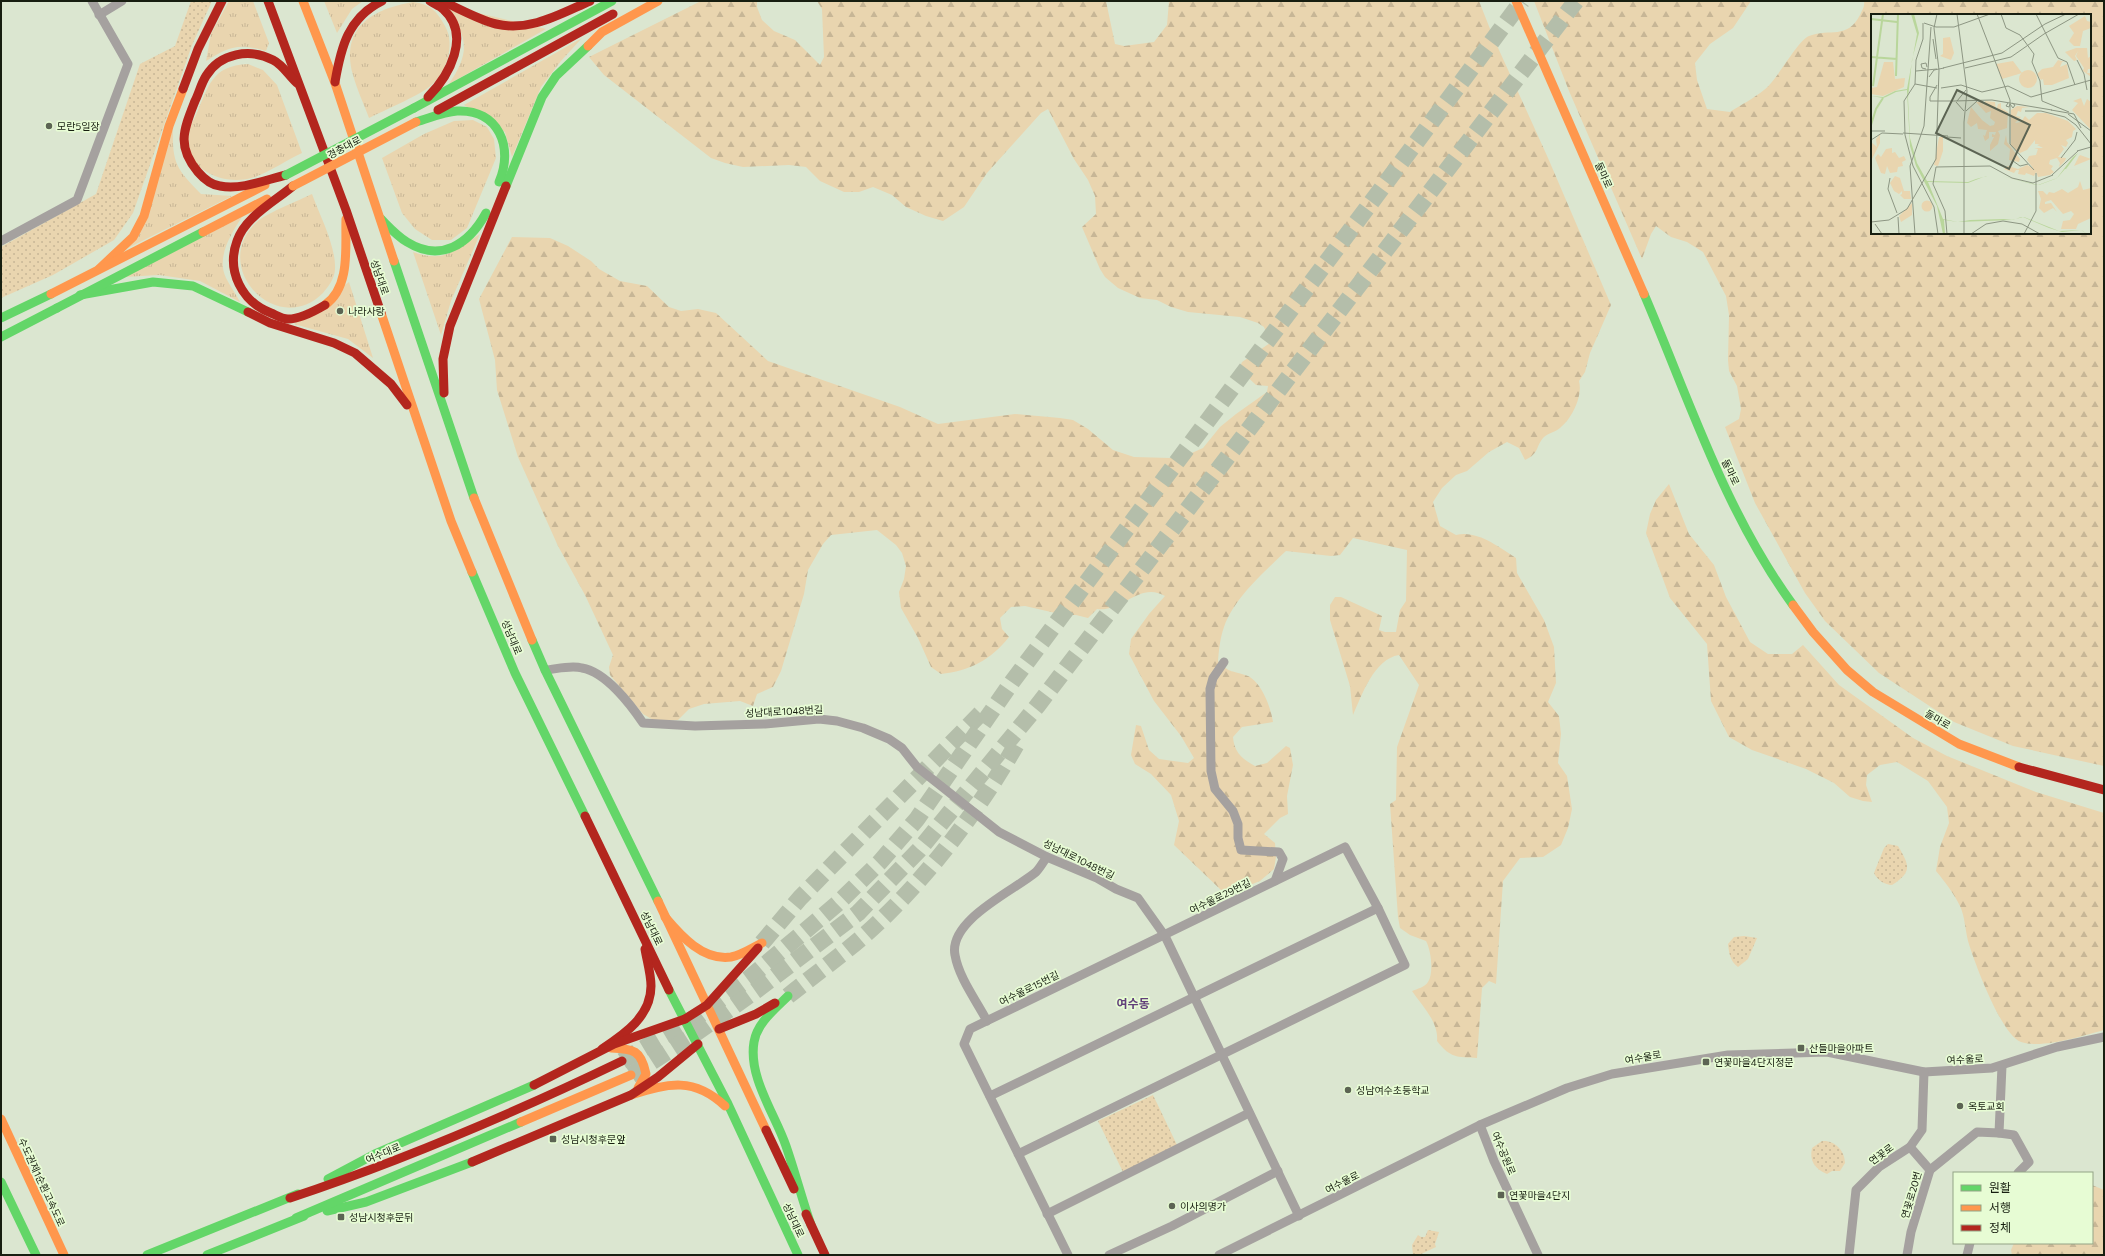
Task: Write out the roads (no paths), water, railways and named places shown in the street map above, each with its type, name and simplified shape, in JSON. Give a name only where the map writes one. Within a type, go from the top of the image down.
[{"type":"main road","points":[[99,269],[133,237],[144,216],[169,126],[198,49],[222,1]]},
{"type":"main road","name":"성남대로","points":[[268,1],[302,87],[346,210],[451,521],[515,673],[684,1019],[698,1044],[798,1255]]},
{"type":"main road","name":"성남대로","points":[[303,1],[335,83],[449,428],[482,520],[545,670],[719,1029],[825,1255]]},
{"type":"main road","points":[[335,83],[340,51],[346,35],[371,5],[382,1]]},
{"type":"main road","points":[[414,108],[433,93],[453,65],[457,49],[457,31],[449,14],[430,1]]},
{"type":"main road","points":[[442,1],[496,24],[516,25],[541,23],[590,1]]},
{"type":"main road","name":"경충대로","points":[[1,318],[286,175],[612,1]]},
{"type":"main road","points":[[449,428],[442,375],[442,352],[450,326],[542,97],[556,76],[602,32],[658,1]]},
{"type":"main road","name":"돌마로","points":[[1516,1],[1607,207],[1718,469],[1748,534],[1805,624],[1848,671],[1879,696],[1943,735],[1977,752],[2006,763],[2104,790]]},
{"type":"main road","name":"경충대로","points":[[1,337],[416,122],[623,9]]},
{"type":"main road","points":[[286,175],[230,188],[212,184],[199,174],[190,163],[183,148],[183,130],[207,73],[218,62],[230,56],[242,53],[275,60],[302,87]]},
{"type":"main road","points":[[381,219],[408,243],[437,250],[456,247],[471,238],[480,226],[505,168],[504,146],[499,130],[488,118],[474,112],[457,111],[416,122]]},
{"type":"main road","points":[[293,186],[244,228],[234,252],[233,269],[238,286],[250,302],[266,313],[289,319],[305,315],[321,308],[335,296],[342,282],[346,210]]},
{"type":"main road","points":[[80,295],[153,282],[193,286],[270,323],[334,343],[355,353],[391,384],[414,414]]},
{"type":"main road","points":[[290,1198],[376,1154],[534,1085],[602,1049],[684,1019],[707,1005],[762,943],[731,957],[722,957],[711,954],[694,946],[680,934],[665,917]]},
{"type":"main road","points":[[602,1049],[633,1026],[647,1005],[651,993],[651,985],[642,932]]},
{"type":"main road","points":[[631,1095],[658,1077],[719,1029],[756,1014],[788,996],[765,1020],[758,1030],[752,1051],[754,1064],[782,1134],[811,1225]]},
{"type":"main road","points":[[602,1049],[626,1048],[635,1051],[643,1059],[646,1074],[642,1083],[631,1095]]},
{"type":"main road","name":"여수대로","points":[[147,1255],[290,1198],[357,1176],[560,1091],[622,1060]]},
{"type":"main road","points":[[207,1255],[631,1075]]},
{"type":"main road","points":[[296,1218],[374,1199],[484,1158],[631,1095],[664,1084],[688,1084],[713,1094],[733,1116]]},
{"type":"main road","name":"수도권제1순환고속도로","points":[[1,1119],[64,1255]]},
{"type":"main road","points":[[1,1182],[36,1255]]},
{"type":"street","points":[[1,241],[77,200],[128,64],[92,1]]},
{"type":"street","points":[[99,14],[122,1]]},
{"type":"street","points":[[1224,662],[1213,678],[1210,689],[1211,771],[1215,789],[1233,811],[1238,824],[1238,838],[1241,850],[1279,852],[1283,859],[1275,881]]},
{"type":"street","name":"성남대로1048번길","points":[[545,670],[582,668],[595,673],[611,685],[632,707],[643,723],[701,726],[766,724],[819,719],[837,721],[863,728],[889,739],[902,748],[917,766],[999,832],[1047,857],[1097,878],[1116,889],[1138,898],[1165,936]]},
{"type":"street","name":"여수울로29번길","points":[[1165,936],[1345,847],[1378,908]]},
{"type":"street","points":[[987,1021],[959,969],[954,953],[957,939],[978,912],[1037,872],[1047,857]]},
{"type":"street","points":[[990,1096],[1378,908],[1405,965],[1018,1154]]},
{"type":"street","points":[[1165,936],[1299,1216]]},
{"type":"street","name":"여수울로15번길","points":[[1068,1255],[964,1044],[970,1030],[1165,936]]},
{"type":"street","name":"여수울로","points":[[1219,1255],[1480,1125],[1567,1088],[1612,1074],[1728,1056],[1827,1052],[1924,1072],[2002,1066],[2057,1047],[2104,1037]]},
{"type":"street","points":[[1999,1133],[2002,1066]]},
{"type":"street","name":"연꽃로","points":[[1849,1255],[1856,1190],[1879,1167],[1910,1147],[1922,1130],[1924,1072]]},
{"type":"street","points":[[1047,1214],[1250,1113]]},
{"type":"street","name":"여수공원로","points":[[1480,1125],[1494,1161],[1538,1255]]},
{"type":"street","points":[[1930,1170],[1977,1132],[2014,1135],[2029,1162],[2019,1172]]},
{"type":"street","name":"연꽃로20번","points":[[1907,1255],[1911,1232],[1930,1170],[1910,1147]]},
{"type":"street","points":[[1109,1255],[1172,1226],[1278,1171]]},
{"type":"street","points":[[1967,1255],[1970,1244]]},
{"type":"tunnel","points":[[622,1061],[701,1014],[748,979],[837,904],[880,862],[917,819],[1012,682],[1522,1]]},
{"type":"tunnel","points":[[631,1075],[689,1038],[758,989],[858,913],[919,850],[1038,705],[1576,1]]},
{"type":"tunnel","points":[[762,943],[800,898],[985,709]]},
{"type":"tunnel","points":[[788,996],[869,931],[919,881],[971,815],[1002,769],[1016,745]]},
{"type":"place","name":"모란5일장","points":[[49,126]]},
{"type":"place","name":"나라사랑","points":[[340,311]]},
{"type":"place","name":"산들마을아파트","points":[[1801,1048]]},
{"type":"place","name":"연꽃마을4단지정문","points":[[1706,1062]]},
{"type":"place","name":"성남여수초등학교","points":[[1348,1090]]},
{"type":"place","name":"옥토교회","points":[[1960,1106]]},
{"type":"place","name":"성남시청후문앞","points":[[553,1139]]},
{"type":"place","name":"연꽃마을4단지","points":[[1501,1195]]},
{"type":"place","name":"이사의명가","points":[[1172,1206]]},
{"type":"place","name":"성남시청후문뒤","points":[[341,1217]]},
{"type":"district","name":"여수동","points":[[1133,1003]]}]
